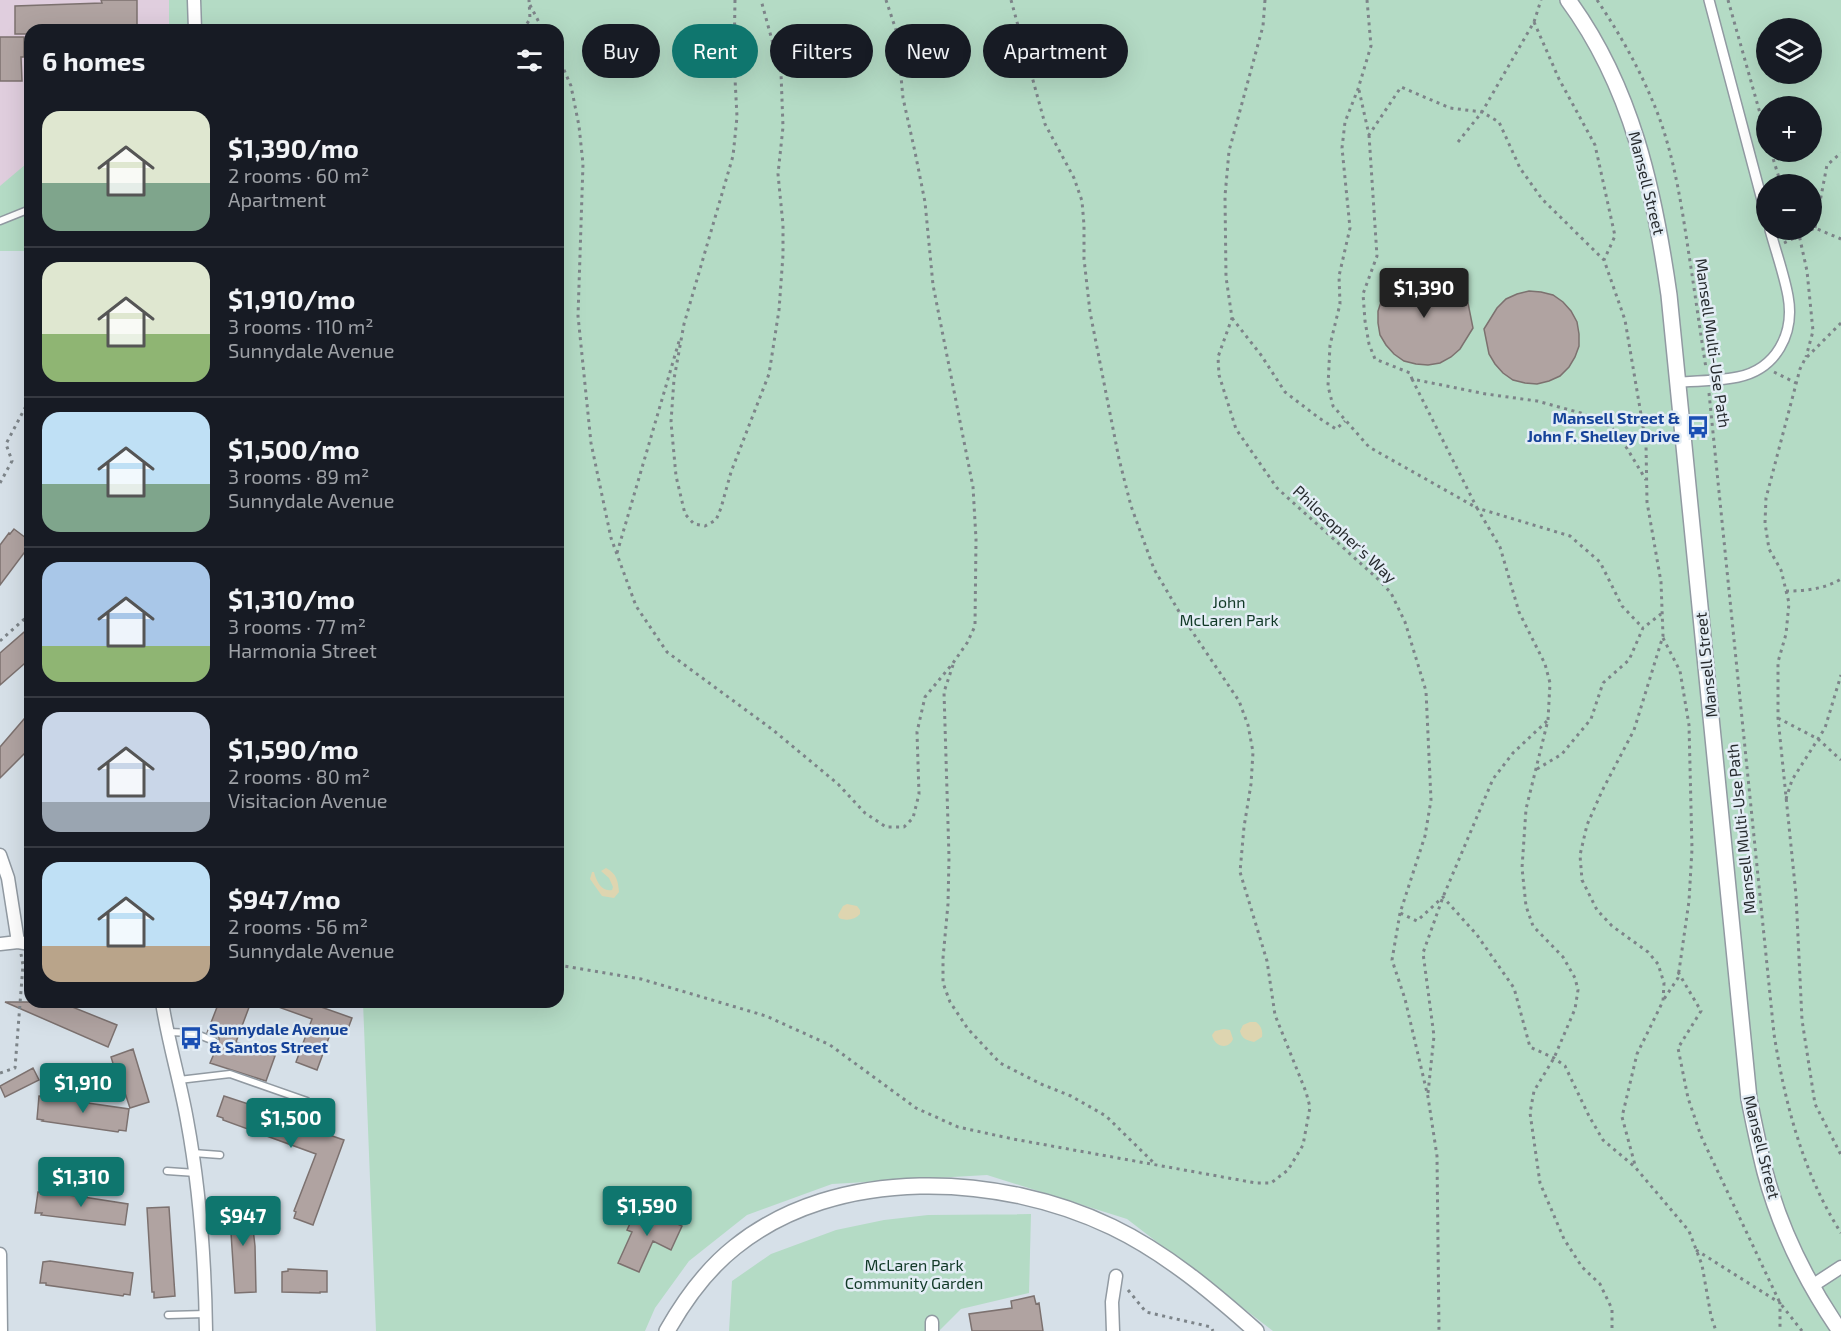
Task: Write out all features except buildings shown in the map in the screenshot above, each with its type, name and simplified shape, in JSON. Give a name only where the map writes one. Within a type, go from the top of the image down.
[{"type":"street","points":[[195,0],[195,24]]},
{"type":"street","name":"Mansell Street","points":[[1568,0],[1591,32],[1633,124],[1644,160],[1661,235],[1678,382],[1749,1099],[1765,1174],[1797,1260],[1840,1331]]},
{"type":"street","points":[[1709,0],[1756,177]]},
{"type":"street","points":[[1678,382],[1740,377],[1771,361],[1786,334],[1789,316],[1788,298],[1773,240]]},
{"type":"street","points":[[0,855],[24,943],[0,944]]},
{"type":"street","points":[[163,1008],[196,1173],[202,1232],[206,1331]]},
{"type":"street","points":[[667,1331],[696,1285],[714,1265],[736,1246],[784,1217],[808,1207],[862,1192],[890,1188],[943,1186],[970,1187],[1026,1196],[1112,1227],[1139,1241],[1189,1275],[1256,1331]]},
{"type":"street","points":[[0,1254],[1,1331]]},
{"type":"street","points":[[1812,1286],[1841,1267]]},
{"type":"street","points":[[1113,1331],[1112,1302],[1116,1276]]},
{"type":"lane","points":[[0,221],[24,210]]},
{"type":"lane","points":[[167,1032],[194,1033],[214,1041]]},
{"type":"lane","points":[[179,1080],[230,1074],[307,1101]]},
{"type":"lane","points":[[193,1153],[220,1155]]},
{"type":"lane","points":[[167,1171],[196,1173]]},
{"type":"lane","points":[[168,1315],[206,1314]]},
{"type":"path","points":[[616,554],[733,156],[737,117],[734,59],[735,0]]},
{"type":"path","points":[[684,324],[674,379],[671,422],[676,476],[685,514],[694,524],[705,526],[716,520],[719,514],[731,472],[769,374],[779,310],[783,255],[783,225],[778,174],[783,127],[781,73],[761,0]]},
{"type":"path","points":[[564,70],[571,86],[584,164],[578,316],[591,443],[611,538],[636,606],[667,652],[773,730],[838,784],[865,813],[886,827],[904,827],[913,818],[919,794],[917,732],[925,697],[953,663],[967,643],[975,626],[976,539],[973,487],[933,285],[924,202],[903,98],[897,33],[886,0]]},
{"type":"path","points":[[564,966],[640,979],[766,1016],[830,1044],[916,1108],[957,1126],[1013,1139],[1256,1183],[1271,1183],[1288,1170],[1303,1145],[1310,1107],[1275,1015],[1267,961],[1240,872],[1253,752],[1248,725],[1239,701],[1154,569],[1131,506],[1119,459],[1090,312],[1084,259],[1082,201],[1074,178],[1045,124],[1011,0]]},
{"type":"path","name":"Philosopher's Way","points":[[1265,0],[1263,26],[1229,151],[1225,196],[1226,277],[1232,318],[1218,357],[1219,375],[1236,429],[1277,488],[1379,580],[1391,593],[1406,622],[1426,691],[1431,800],[1425,836],[1400,913],[1392,960],[1406,999],[1428,1096]]},
{"type":"path","points":[[1367,0],[1371,46],[1345,122],[1342,148],[1350,228],[1339,276],[1340,304],[1330,345],[1328,386],[1333,406],[1369,447],[1477,508],[1570,536],[1600,562],[1622,606],[1642,628]]},
{"type":"path","points":[[1458,142],[1482,112],[1534,22],[1541,0]]},
{"type":"path","name":"Mansell Multi-Use Path","points":[[1596,0],[1629,51],[1641,75],[1659,118],[1680,193],[1708,380],[1778,1061],[1795,1134],[1821,1196],[1841,1233]]},
{"type":"path","points":[[1728,0],[1756,99]]},
{"type":"path","points":[[527,24],[530,19],[529,1]]},
{"type":"path","points":[[529,1],[540,24]]},
{"type":"path","points":[[1534,22],[1559,80],[1595,145],[1615,236],[1604,260]]},
{"type":"path","points":[[1370,135],[1401,87],[1450,108],[1482,112],[1499,122],[1520,168],[1542,199],[1604,260],[1625,320],[1646,444],[1647,502],[1661,582],[1663,636],[1680,671],[1689,725],[1692,849],[1689,901],[1678,978],[1663,1001],[1637,1054],[1622,1117],[1635,1167]]},
{"type":"path","points":[[1358,89],[1370,135],[1377,256],[1363,294],[1369,344],[1375,359],[1410,373],[1445,447],[1500,548],[1520,612],[1545,664],[1550,683],[1548,720],[1526,809],[1522,868],[1526,906],[1533,926],[1563,957],[1575,978],[1578,990],[1575,1009],[1554,1058],[1534,1091],[1530,1113],[1540,1183],[1564,1239],[1582,1267],[1600,1284],[1612,1309],[1612,1331]]},
{"type":"path","points":[[1822,191],[1827,165],[1841,153]]},
{"type":"path","points":[[1822,231],[1841,239]]},
{"type":"path","points":[[1775,248],[1791,240]]},
{"type":"path","points":[[1802,240],[1813,331],[1796,383],[1766,498],[1765,523],[1769,549],[1781,570],[1789,603],[1786,634],[1779,662],[1778,718],[1796,895],[1802,1020],[1815,1104],[1841,1155]]},
{"type":"path","points":[[1232,318],[1261,355],[1285,392],[1336,429],[1345,421]]},
{"type":"path","points":[[1805,359],[1841,323]]},
{"type":"path","points":[[1763,367],[1796,383]]},
{"type":"path","points":[[1412,379],[1486,394],[1537,401],[1581,413],[1611,427],[1622,440],[1646,482]]},
{"type":"path","points":[[0,483],[12,461],[6,444],[24,410]]},
{"type":"path","points":[[1786,591],[1802,591],[1833,584],[1841,579]]},
{"type":"path","points":[[1536,770],[1562,754],[1591,719],[1603,683],[1629,660],[1642,628],[1661,614]]},
{"type":"path","points":[[0,641],[24,619]]},
{"type":"path","points":[[1663,636],[1634,730],[1587,825],[1580,855],[1582,880],[1597,910],[1612,926],[1648,952],[1658,964],[1664,983],[1663,1001]]},
{"type":"path","points":[[953,663],[944,692],[949,857],[943,983],[950,1002],[968,1029],[1000,1063],[1071,1096],[1106,1116],[1157,1166]]},
{"type":"path","points":[[1787,814],[1786,797],[1792,780],[1825,728],[1841,675]]},
{"type":"path","points":[[1778,718],[1818,739],[1841,760]]},
{"type":"path","points":[[1439,1331],[1437,1156],[1428,1096],[1434,1036],[1423,953],[1443,897],[1493,779],[1513,753],[1548,720]]},
{"type":"path","points":[[1400,913],[1417,921],[1443,897]]},
{"type":"path","points":[[1443,897],[1477,935],[1514,988],[1530,1047],[1565,1066],[1603,1140],[1635,1167],[1689,1231],[1702,1265],[1716,1331]]},
{"type":"path","points":[[0,1073],[15,1068],[24,943]]},
{"type":"path","points":[[1678,972],[1701,1011],[1677,1048],[1688,1098],[1701,1136],[1779,1304],[1802,1331]]},
{"type":"path","points":[[1696,1250],[1779,1304]]},
{"type":"path","points":[[1116,1276],[1146,1312],[1212,1327],[1213,1331]]},
{"type":"path","points":[[1779,1304],[1780,1331]]},
{"type":"shaded area","points":[[0,0],[169,0],[169,24],[24,24],[24,251],[0,251]]},
{"type":"green space","name":"John McLaren Park","points":[[169,0],[1841,0],[1841,1331],[1273,1331],[1127,1219],[987,1175],[832,1184],[747,1215],[689,1261],[655,1308],[645,1331],[376,1331],[363,1008],[564,1008],[564,24],[169,24]]},
{"type":"green space","points":[[24,166],[24,251],[0,251],[0,186]]},
{"type":"green space","name":"McLaren Park Community Garden","points":[[1031,1214],[1029,1293],[961,1309],[939,1331],[729,1331],[732,1281],[771,1254],[836,1230],[884,1220],[928,1215]]},
{"type":"sand","points":[[606,868],[615,875],[617,881],[619,892],[614,898],[602,896],[590,879],[594,872],[602,887],[612,890],[609,878],[601,871]]},
{"type":"sand","points":[[847,904],[857,906],[860,910],[856,918],[839,918],[838,915],[843,906]]},
{"type":"sand","points":[[1256,1022],[1262,1030],[1262,1037],[1254,1042],[1245,1039],[1240,1031],[1243,1025]]},
{"type":"sand","points":[[1230,1030],[1233,1039],[1228,1045],[1221,1046],[1215,1042],[1212,1035],[1215,1031]]},
{"type":"place","name":"Mansell Street & John F. Shelley Drive","points":[[1698,427]]},
{"type":"place","name":"Sunnydale Avenue & Santos Street","points":[[191,1038]]}]
